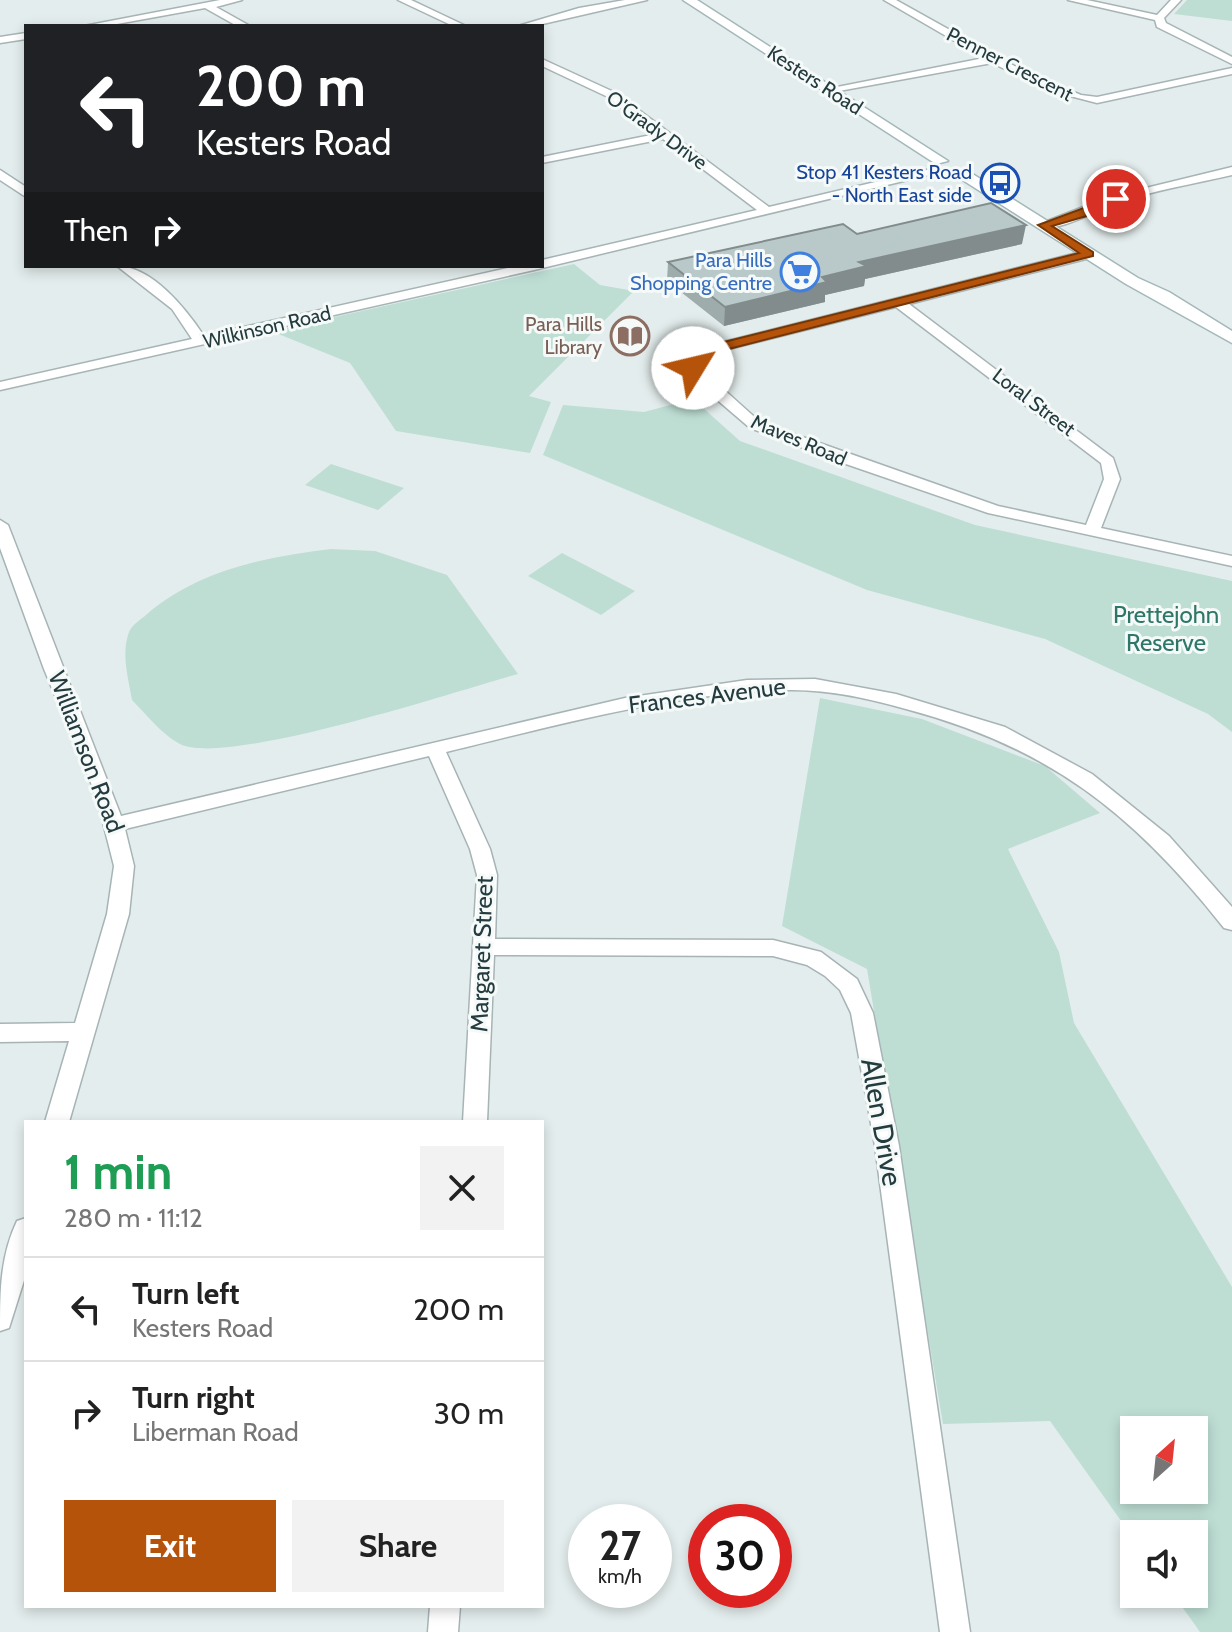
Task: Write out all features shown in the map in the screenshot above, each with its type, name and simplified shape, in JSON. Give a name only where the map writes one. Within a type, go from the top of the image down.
[{"type":"main road","name":"Kesters Road","points":[[689,0],[1132,281],[1163,295],[1232,338]]},
{"type":"main road","name":"Kesters Road","points":[[1132,281],[1148,299],[1232,353]]},
{"type":"street","points":[[102,24],[237,0]]},
{"type":"street","points":[[403,0],[457,24]]},
{"type":"street","points":[[530,24],[579,11],[642,0]]},
{"type":"street","name":"Penner Crescent","points":[[889,0],[1066,96],[1084,101],[1232,71]]},
{"type":"street","points":[[1073,0],[1159,18]]},
{"type":"street","points":[[1159,18],[1176,0]]},
{"type":"street","points":[[209,7],[241,24]]},
{"type":"street","points":[[1159,18],[1159,23],[1171,32],[1232,61]]},
{"type":"street","points":[[0,40],[24,36]]},
{"type":"street","points":[[832,91],[996,59]]},
{"type":"street","name":"O'Grady Drive","points":[[544,63],[612,95],[765,210]]},
{"type":"street","points":[[544,160],[667,135]]},
{"type":"street","points":[[544,264],[952,166]]},
{"type":"street","points":[[1043,225],[1086,213],[1113,200],[1232,171]]},
{"type":"street","points":[[0,174],[24,192]]},
{"type":"street","name":"Maves Road","points":[[1089,254],[712,349],[698,357],[693,368],[706,383],[759,427],[966,502],[1232,561]]},
{"type":"street","points":[[127,268],[177,306],[201,341]]},
{"type":"street","name":"Wilkinson Road","points":[[0,386],[525,268]]},
{"type":"street","name":"Loral Street","points":[[898,302],[1108,461],[1112,479],[1092,531]]},
{"type":"street","name":"Williamson Road","points":[[0,525],[116,824],[123,850],[123,887],[58,1120]]},
{"type":"street","name":"Frances Avenue","points":[[116,824],[667,696],[786,684],[884,697],[972,719],[1022,741],[1094,781],[1176,855],[1232,922]]},
{"type":"street","name":"Margaret Street","points":[[435,749],[484,862],[488,894],[475,1120]]},
{"type":"street","name":"Allen Drive","points":[[486,947],[773,948],[813,958],[849,985],[862,1013],[887,1146],[955,1632]]},
{"type":"street","points":[[0,1033],[83,1032]]},
{"type":"street","points":[[0,1319],[24,1236]]},
{"type":"street","points":[[443,1632],[445,1608]]},
{"type":"green space","points":[[1187,0],[1232,0],[1232,21],[1174,14]]},
{"type":"green space","points":[[574,264],[600,285],[634,291],[529,396],[551,402],[530,453],[396,431],[350,363],[271,331]]},
{"type":"green space","name":"Prettejohn Reserve","points":[[693,399],[740,441],[975,525],[1232,581],[1232,732],[1208,714],[1045,639],[867,590],[543,455],[563,405],[644,412]]},
{"type":"green space","points":[[331,464],[404,488],[378,510],[305,485]]},
{"type":"green space","points":[[331,549],[375,551],[447,575],[518,674],[295,736],[209,748],[182,745],[175,741],[132,700],[125,657],[129,632],[166,600],[210,576],[233,568],[282,556]]},
{"type":"green space","points":[[562,553],[635,591],[601,615],[528,576]]},
{"type":"green space","points":[[820,698],[922,719],[1045,766],[1100,813],[1008,849],[1059,952],[1074,1023],[1232,1287],[1232,1632],[1200,1632],[1183,1608],[1208,1608],[1208,1520],[1120,1520],[1050,1421],[943,1424],[867,969],[782,926]]},
{"type":"building","points":[[991,203],[1026,225],[859,262],[867,266],[822,277],[827,282],[725,307],[668,262],[843,224],[857,234]]},
{"type":"place","name":"Stop 41 Kesters Road - North East side","points":[[1000,183]]},
{"type":"place","name":"Para Hills Shopping Centre","points":[[800,272]]},
{"type":"place","name":"Para Hills Library","points":[[630,336]]},
{"type":"route","points":[[693,368],[698,357],[712,349],[1089,254],[1043,225],[1086,213],[1116,199]]}]
